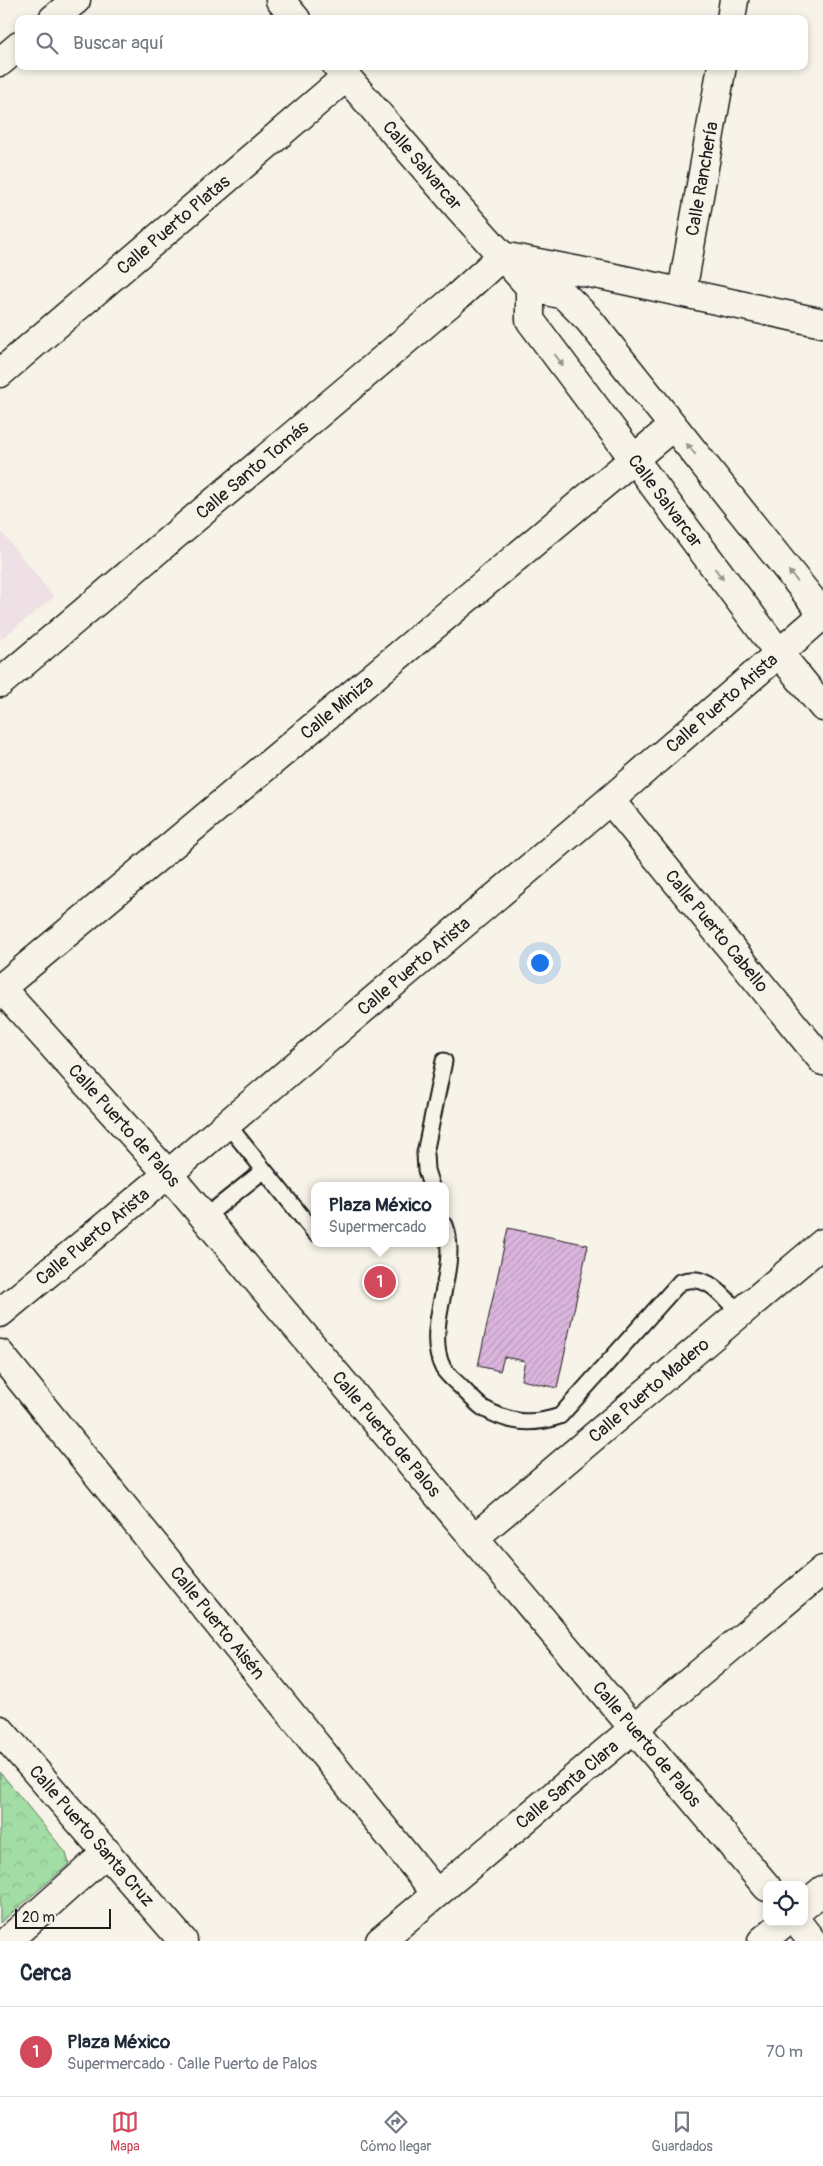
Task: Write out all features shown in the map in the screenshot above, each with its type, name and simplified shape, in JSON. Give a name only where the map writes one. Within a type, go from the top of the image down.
[{"type":"street","points":[[58,15],[76,0]]},
{"type":"street","points":[[280,0],[293,15]]},
{"type":"street","points":[[732,15],[734,0]]},
{"type":"street","points":[[0,62],[15,49]]},
{"type":"street","name":"Calle Ranchería","points":[[682,292],[721,70]]},
{"type":"street","name":"Calle Salvarcar","points":[[342,72],[530,287],[530,320],[779,653],[823,707]]},
{"type":"street","name":"Calle Puerto Platas","points":[[0,373],[342,72]]},
{"type":"street","points":[[502,256],[682,292],[823,323]]},
{"type":"street","name":"Calle Santo Tomás","points":[[0,683],[502,256]]},
{"type":"street","points":[[530,287],[564,295],[583,313],[823,615]]},
{"type":"street","name":"Calle Miniza","points":[[0,988],[673,426]]},
{"type":"street","name":"Calle Puerto Arista","points":[[0,1313],[168,1174],[610,800],[823,615]]},
{"type":"street","name":"Calle Puerto Cabello","points":[[610,800],[823,1061]]},
{"type":"street","name":"Calle Puerto de Palos","points":[[0,988],[168,1174],[763,1882]]},
{"type":"street","name":"Calle Puerto Madero","points":[[474,1538],[823,1243]]},
{"type":"street","name":"Calle Puerto Aisén","points":[[0,1354],[436,1894]]},
{"type":"street","name":"Calle Santa Clara","points":[[380,1941],[823,1570]]},
{"type":"street","name":"Calle Puerto Santa Cruz","points":[[0,1730],[183,1941]]},
{"type":"street","points":[[7,1941],[107,1852]]},
{"type":"street","points":[[808,1903],[823,1890]]},
{"type":"street","points":[[762,1941],[779,1926]]},
{"type":"street","points":[[799,1926],[812,1941]]},
{"type":"lane","points":[[430,1182],[426,1170],[425,1154],[444,1061]]},
{"type":"lane","points":[[227,1124],[311,1228]]},
{"type":"lane","points":[[204,1218],[264,1170]]},
{"type":"lane","points":[[449,1235],[450,1253],[437,1337],[438,1356],[444,1370],[478,1405],[500,1418],[543,1422],[560,1416],[680,1282],[688,1279],[706,1281],[740,1313]]},
{"type":"shaded area","points":[[0,530],[54,597],[0,640]]},
{"type":"green space","points":[[0,1772],[66,1853],[69,1864],[0,1923]]},
{"type":"building","points":[[508,1228],[588,1245],[557,1388],[521,1380],[525,1361],[504,1357],[500,1371],[478,1366]]},
{"type":"place","name":"Plaza México","points":[[380,1282]]}]
